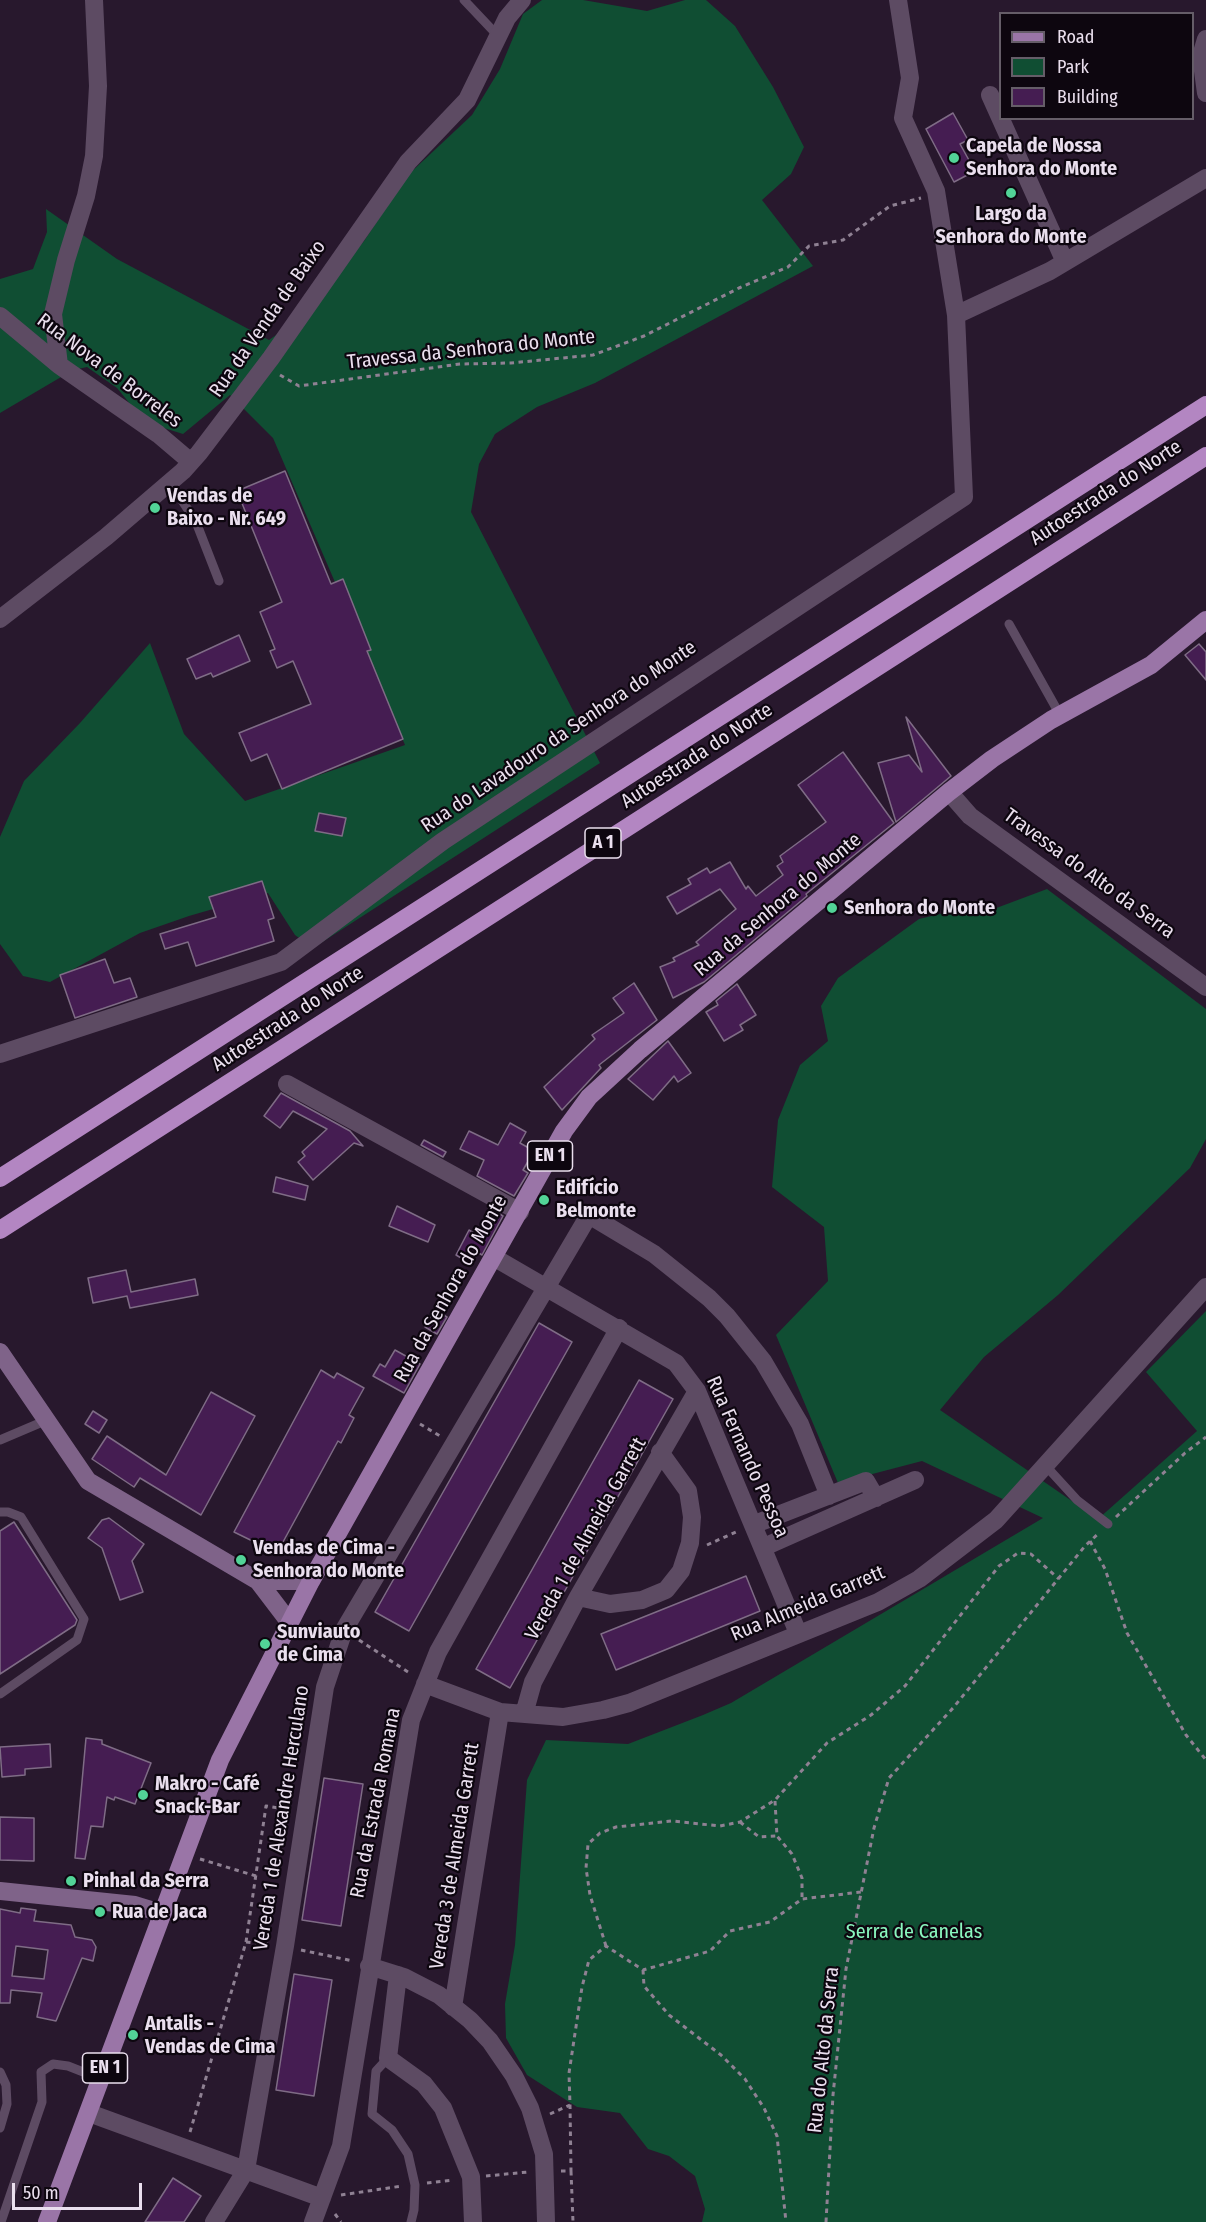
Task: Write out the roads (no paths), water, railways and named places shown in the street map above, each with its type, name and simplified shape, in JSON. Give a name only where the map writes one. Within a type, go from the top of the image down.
[{"type":"highway","name":"Autoestrada do Norte","points":[[0,1178],[1206,405]]},
{"type":"highway","name":"Autoestrada do Norte","points":[[0,1230],[1206,456]]},
{"type":"main road","name":"Rua da Senhora do Monte","points":[[47,2222],[220,1760],[311,1581],[495,1258],[564,1131],[589,1097],[640,1050],[950,792],[992,759],[1060,715],[1151,665],[1206,620]]},
{"type":"street","points":[[59,365],[53,314],[66,260],[86,196],[94,156],[98,86],[94,0]]},
{"type":"street","name":"Rua da Venda de Baixo","points":[[0,619],[106,537],[191,462],[271,358],[343,251],[408,162],[467,100],[507,18],[522,0]]},
{"type":"street","points":[[898,0],[910,78],[903,118],[936,191],[956,315],[1050,271],[1206,178]]},
{"type":"street","points":[[1206,39],[1201,56],[1206,93]]},
{"type":"street","points":[[990,95],[999,115]]},
{"type":"street","points":[[1001,120],[1065,262]]},
{"type":"street","name":"Rua do Lavadouro da Senhora do Monte","points":[[0,1054],[281,962],[443,841],[964,497],[956,315]]},
{"type":"street","name":"Rua Nova de Borreles","points":[[0,316],[59,365],[159,434],[191,462]]},
{"type":"street","name":"Travessa do Alto da Serra","points":[[950,792],[970,816],[1206,987]]},
{"type":"street","points":[[287,1084],[520,1212]]},
{"type":"street","name":"Vereda 1 de Alexandre Herculano","points":[[214,2222],[246,2170],[289,1947],[325,1686],[344,1630],[589,1215],[654,1254],[709,1298],[763,1361],[800,1424],[829,1496]]},
{"type":"street","name":"Rua Fernando Pessoa","points":[[495,1258],[676,1363],[697,1391],[798,1633]]},
{"type":"street","name":"Rua Almeida Garrett","points":[[425,1684],[501,1712],[563,1717],[629,1703],[878,1602],[919,1579],[996,1520],[1206,1287]]},
{"type":"street","name":"Rua da Estrada Romana","points":[[313,2222],[341,2146],[411,1720],[438,1652],[619,1329]]},
{"type":"street","points":[[0,1352],[88,1481],[258,1581],[290,1623]]},
{"type":"street","name":"Vereda 1 de Almeida Garrett","points":[[524,1714],[533,1682],[578,1597],[697,1391]]},
{"type":"street","points":[[578,1597],[610,1604],[642,1600],[666,1590],[681,1571],[690,1543],[692,1518],[688,1491],[660,1452]]},
{"type":"street","points":[[764,1547],[915,1480]]},
{"type":"street","points":[[754,1524],[866,1481],[876,1498]]},
{"type":"street","points":[[258,1581],[311,1581]]},
{"type":"street","name":"Vereda 3 de Almeida Garrett","points":[[453,2007],[501,1712]]},
{"type":"street","points":[[0,1891],[135,1905],[161,1913]]},
{"type":"street","points":[[369,1966],[398,1975],[439,1995],[490,2041],[514,2076],[534,2120],[546,2171],[546,2222]]},
{"type":"street","points":[[398,1975],[388,2058],[424,2084],[443,2108],[471,2177],[473,2222]]},
{"type":"street","points":[[89,2113],[322,2198]]},
{"type":"lane","points":[[464,0],[499,37]]},
{"type":"lane","points":[[170,482],[196,522],[219,581]]},
{"type":"lane","points":[[1009,624],[1060,715]]},
{"type":"lane","points":[[0,1440],[47,1420]]},
{"type":"lane","points":[[1045,1465],[1077,1500],[1108,1524]]},
{"type":"lane","points":[[0,1512],[21,1517],[84,1620],[77,1640],[0,1694]]},
{"type":"lane","points":[[388,2058],[376,2071],[372,2114],[392,2130],[408,2154],[415,2185],[411,2222]]},
{"type":"lane","points":[[1,2222],[42,2102],[41,2072],[53,2064],[68,2066],[101,2079]]},
{"type":"lane","points":[[0,2072],[6,2085],[7,2104],[0,2128]]},
{"type":"place","name":"Capela de Nossa Senhora do Monte","points":[[954,158]]},
{"type":"place","name":"Largo da Senhora do Monte","points":[[1011,193]]},
{"type":"place","name":"Vendas de Baixo - Nr. 649","points":[[155,508]]},
{"type":"place","name":"Senhora do Monte","points":[[832,908]]},
{"type":"place","name":"Edifício Belmonte","points":[[544,1200]]},
{"type":"place","name":"Vendas de Cima - Senhora do Monte","points":[[241,1560]]},
{"type":"place","name":"Sunviauto de Cima","points":[[265,1644]]},
{"type":"place","name":"Makro - Café Snack-Bar","points":[[143,1795]]},
{"type":"place","name":"Pinhal da Serra","points":[[71,1881]]},
{"type":"place","name":"Rua de Jaca","points":[[100,1912]]},
{"type":"place","name":"Antalis - Vendas de Cima","points":[[133,2035]]},
{"type":"park label","name":"Serra de Canelas","points":[[914,1932]]}]
